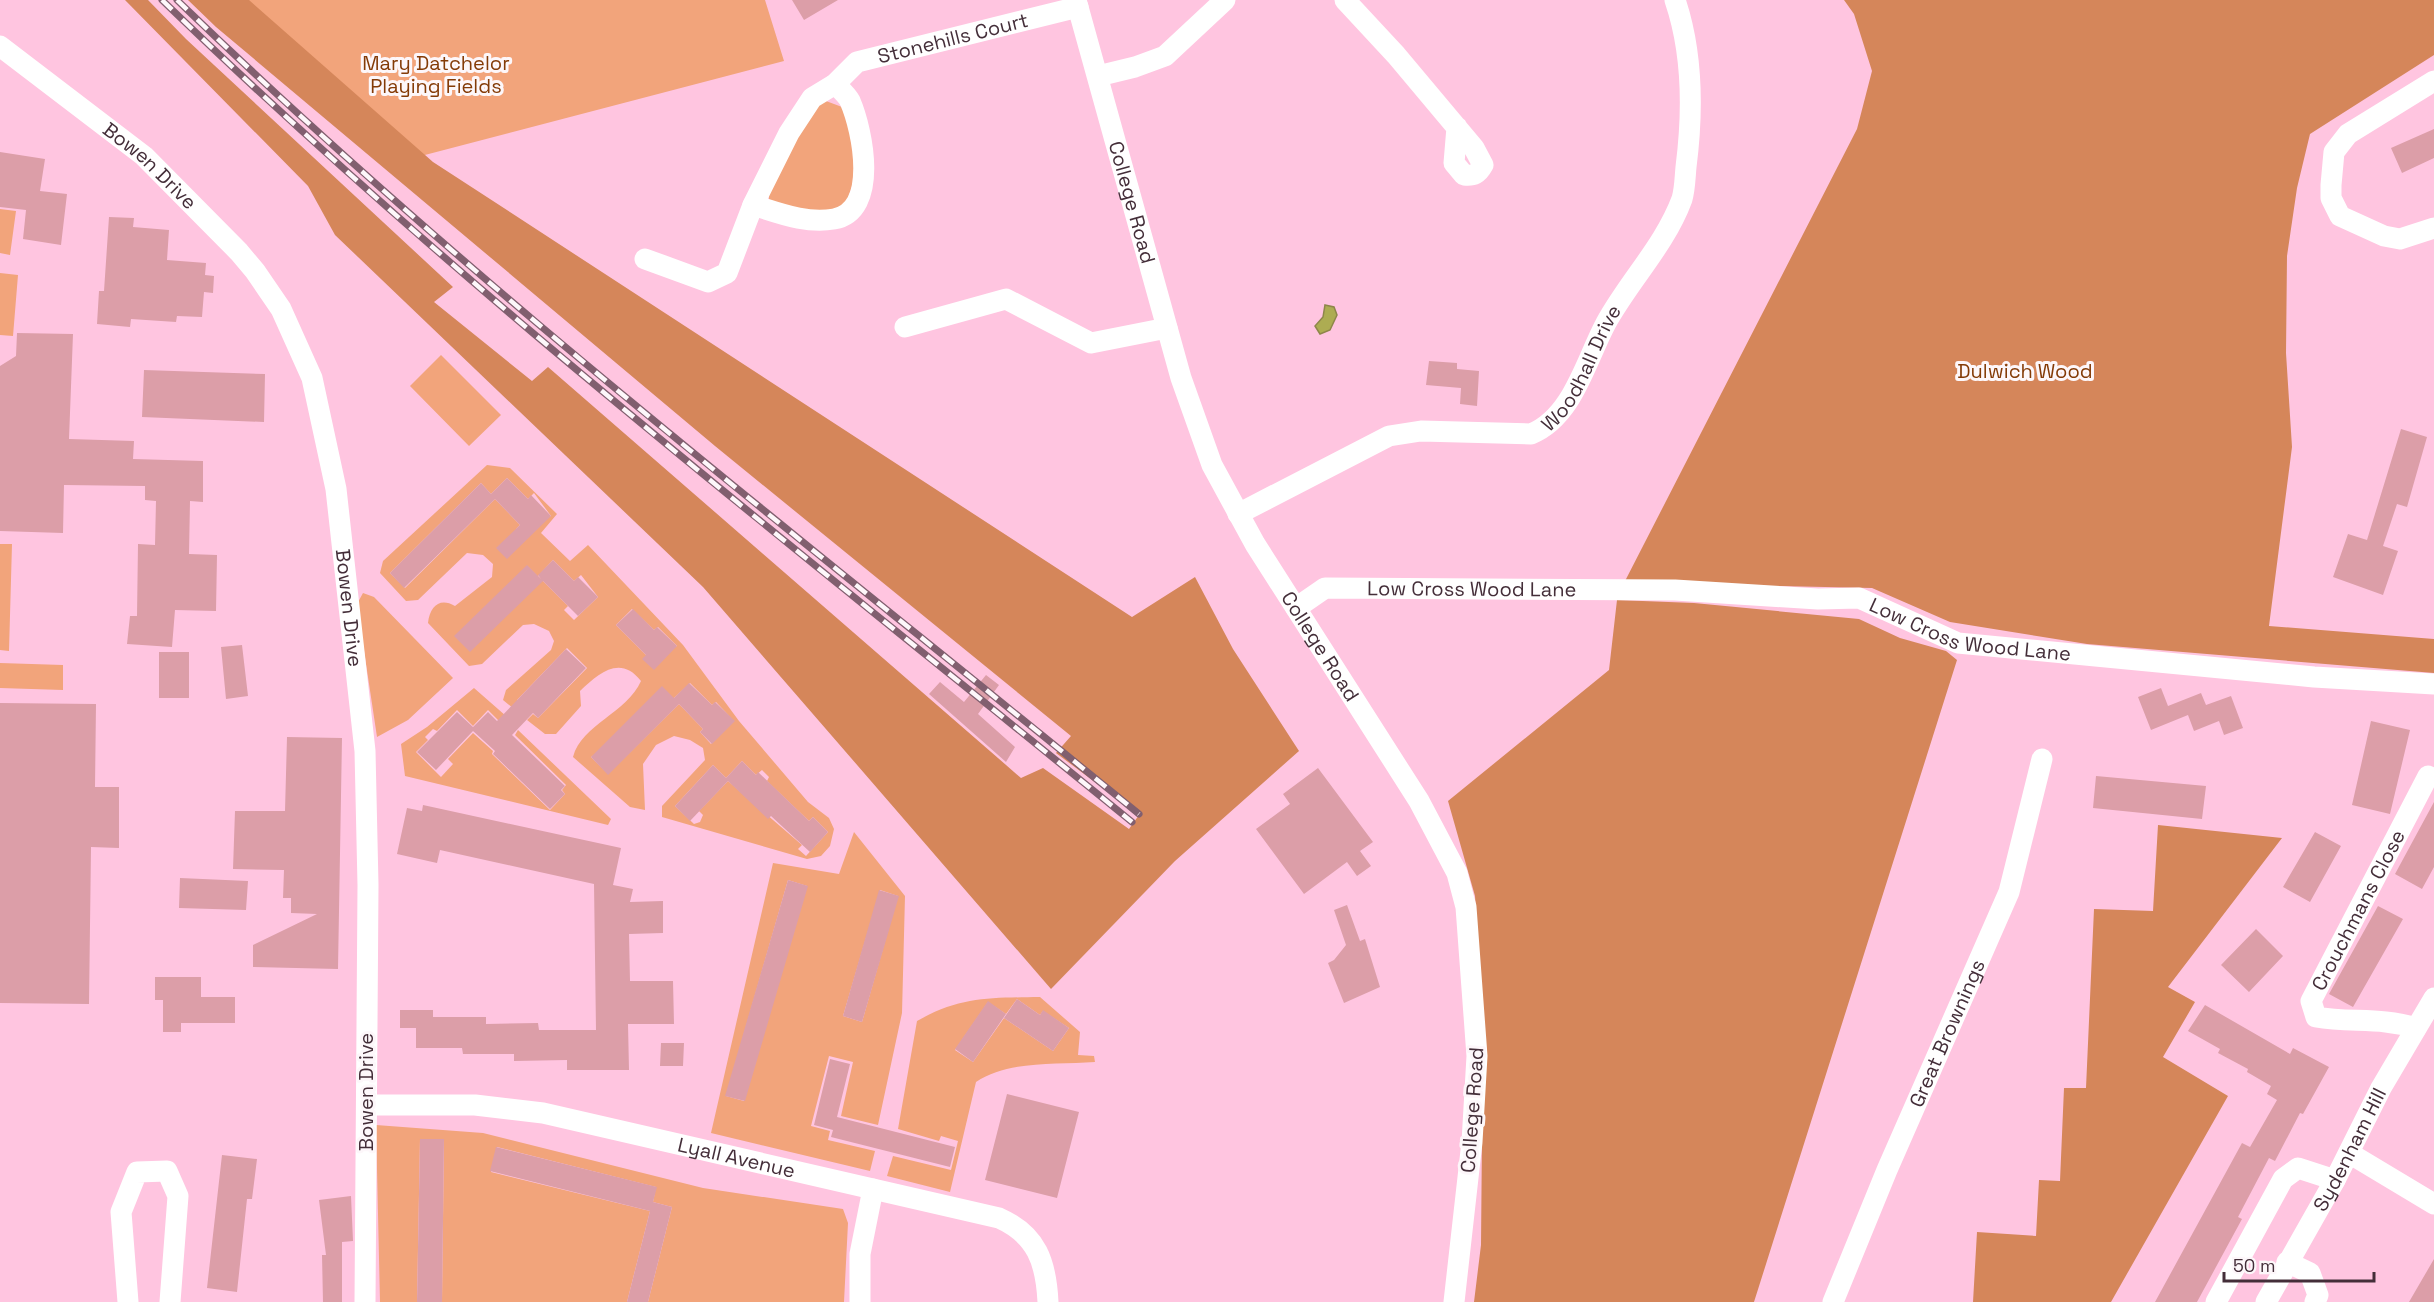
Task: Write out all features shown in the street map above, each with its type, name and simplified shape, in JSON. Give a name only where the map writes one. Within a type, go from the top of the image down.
[{"type":"street","points":[[1098,76],[1136,67],[1165,56],[1225,0]]},
{"type":"street","points":[[1345,0],[1456,127]]},
{"type":"street","name":"Woodhall Drive","points":[[1238,514],[1389,436],[1443,431],[1531,434],[1544,429],[1567,402],[1605,324],[1660,243],[1683,197],[1691,90],[1683,24],[1675,0]]},
{"type":"street","name":"College Road","points":[[1077,3],[1167,328],[1195,423],[1212,465],[1238,514],[1439,836],[1457,873],[1466,906],[1477,1056],[1469,1166],[1454,1302]]},
{"type":"street","name":"Stonehills Court","points":[[645,259],[708,282],[727,273],[753,205],[789,133],[812,98],[835,84],[856,62],[1077,3]]},
{"type":"street","name":"Bowen Drive","points":[[0,46],[144,156],[224,237],[255,271],[281,309],[309,369],[336,489],[365,751],[368,885],[365,1302]]},
{"type":"street","points":[[2434,81],[2348,134],[2334,152],[2331,184],[2331,198],[2340,216],[2384,236],[2400,238],[2434,228]]},
{"type":"street","points":[[753,205],[802,220],[834,220],[855,208],[863,193],[862,143],[849,100],[835,84]]},
{"type":"street","points":[[905,327],[1006,298],[1091,343],[1167,328]]},
{"type":"street","name":"Low Cross Wood Lane","points":[[1296,608],[1325,588],[1675,590],[1818,599],[1859,598],[1939,636],[1967,644],[2314,677],[2434,684]]},
{"type":"street","name":"Great Brownings","points":[[1833,1302],[1887,1170],[2010,892],[2042,759]]},
{"type":"street","name":"Crouchmans Close","points":[[2416,1028],[2391,1020],[2336,1020],[2316,1017],[2311,1001],[2428,776]]},
{"type":"street","name":"Sydenham Hill","points":[[2266,1302],[2434,998]]},
{"type":"street","name":"Lyall Avenue","points":[[367,1105],[475,1105],[543,1113],[999,1218],[1017,1226],[1039,1254],[1047,1276],[1048,1302]]},
{"type":"street","points":[[2349,1153],[2434,1204]]},
{"type":"street","points":[[2216,1302],[2283,1179],[2298,1168],[2335,1180]]},
{"type":"street","points":[[128,1302],[121,1212],[137,1172],[167,1171],[178,1197],[170,1302]]},
{"type":"street","points":[[860,1302],[860,1254],[873,1189]]},
{"type":"street","points":[[2287,1262],[2310,1274],[2318,1296],[2314,1302]]},
{"type":"green space","points":[[125,0],[148,0],[186,39],[453,287],[434,302],[532,381],[548,367],[1021,778],[1043,768],[1129,829],[1139,815],[1056,753],[1071,736],[715,446],[216,27],[188,0],[249,0],[433,162],[1132,617],[1195,577],[1233,649],[1299,751],[1175,861],[1051,989],[703,587],[335,235],[308,186]]},
{"type":"green space","name":"Mary Datchelor Playing Fields","points":[[226,0],[765,0],[784,61],[421,156]]},
{"type":"green space","name":"Dulwich Wood","points":[[1844,0],[2434,0],[2434,55],[2310,134],[2297,188],[2287,256],[2286,353],[2292,447],[2269,626],[2434,639],[2434,673],[2087,644],[1950,622],[1872,588],[1624,583],[1857,129],[1872,71],[1854,14]]},
{"type":"green space","points":[[826,101],[842,107],[846,113],[857,172],[845,207],[815,211],[769,200],[769,193],[779,169],[799,129],[807,117]]},
{"type":"green space","points":[[0,209],[16,211],[10,255],[0,253]]},
{"type":"green space","points":[[0,273],[18,275],[13,336],[0,335]]},
{"type":"green space","points":[[441,355],[501,415],[469,446],[410,386]]},
{"type":"green space","points":[[487,465],[510,468],[557,514],[541,533],[570,561],[588,545],[683,645],[739,721],[808,802],[829,818],[834,829],[830,846],[821,856],[807,859],[662,817],[662,806],[705,760],[703,748],[690,740],[674,736],[656,745],[643,764],[645,810],[630,807],[573,757],[585,736],[626,702],[634,692],[641,681],[633,673],[617,668],[594,678],[580,691],[581,706],[556,734],[545,734],[527,720],[533,714],[538,718],[587,668],[567,648],[517,700],[519,703],[514,709],[503,700],[506,690],[551,650],[554,641],[549,631],[534,624],[523,625],[482,664],[469,666],[428,623],[433,608],[437,605],[445,602],[455,606],[492,577],[493,564],[483,555],[467,553],[418,600],[406,601],[380,573],[383,561]],"holes":[[[507,478],[528,499],[534,493],[551,516],[516,529],[520,525],[495,499],[405,588],[390,573],[481,483],[491,494]],[[553,560],[574,581],[581,575],[598,597],[574,620],[564,610],[568,606],[538,576]],[[632,609],[654,630],[658,627],[677,646],[646,655],[616,625]],[[690,683],[712,705],[716,702],[734,721],[711,744],[700,732],[703,729],[679,704],[608,774],[591,757],[674,698]],[[742,761],[756,775],[762,770],[769,777],[767,781],[809,821],[813,817],[828,832],[806,856],[798,849],[802,845],[728,781],[699,811],[703,815],[700,822],[694,824],[675,806],[713,765],[726,778]]]},
{"type":"green space","points":[[0,544],[12,544],[9,651],[0,650]]},
{"type":"green space","points":[[363,593],[374,597],[453,678],[408,720],[377,737],[357,604]]},
{"type":"green space","points":[[1617,600],[1694,603],[1859,619],[1900,638],[1946,651],[1957,660],[1754,1302],[1474,1302],[1481,1245],[1483,1025],[1475,896],[1448,801],[1609,670]]},
{"type":"green space","points":[[0,663],[63,665],[63,690],[0,688]]},
{"type":"green space","points":[[474,688],[506,716],[501,723],[488,710],[473,726],[457,710],[437,731],[433,729],[425,737],[428,740],[416,752],[441,777],[453,764],[448,759],[473,733],[550,810],[565,794],[562,790],[566,785],[515,735],[518,730],[611,819],[608,825],[405,776],[401,744],[427,727]]},
{"type":"green space","points":[[2158,825],[2282,838],[2168,987],[2195,1002],[2163,1057],[2228,1096],[2111,1302],[1973,1302],[1977,1232],[2036,1236],[2039,1180],[2060,1181],[2064,1088],[2086,1088],[2094,909],[2153,911]]},
{"type":"green space","points":[[854,832],[905,896],[902,1013],[878,1125],[841,1116],[853,1062],[829,1056],[811,1126],[830,1131],[828,1140],[875,1151],[870,1171],[711,1133],[773,863],[839,874]],"holes":[[[788,880],[807,886],[744,1101],[726,1096]],[[880,890],[898,896],[862,1022],[843,1016]]]},
{"type":"green space","points":[[1040,997],[1080,1032],[1078,1055],[1094,1056],[1095,1062],[1018,1067],[989,1075],[976,1082],[950,1192],[887,1176],[893,1156],[951,1170],[958,1141],[941,1136],[939,1141],[898,1129],[917,1021],[948,1007],[977,1000]],"holes":[[[1017,999],[1040,1015],[1043,1011],[1069,1028],[1053,1051],[1004,1018],[973,1062],[955,1050],[988,1002],[1006,1014]]]},
{"type":"green space","points":[[376,1125],[483,1133],[703,1188],[843,1209],[848,1223],[844,1302],[648,1302],[672,1207],[653,1202],[656,1187],[497,1147],[491,1172],[650,1211],[627,1302],[442,1302],[444,1140],[420,1139],[417,1302],[380,1302]]},
{"type":"shaded area","points":[[1325,305],[1334,307],[1337,315],[1330,330],[1320,334],[1315,326],[1323,317]]},
{"type":"building","points":[[792,0],[838,0],[804,20]]},
{"type":"building","points":[[2434,129],[2434,158],[2402,173],[2391,148]]},
{"type":"building","points":[[0,152],[45,159],[40,191],[67,194],[61,245],[23,239],[26,210],[0,207]]},
{"type":"building","points":[[109,217],[134,218],[133,227],[169,230],[167,260],[206,263],[205,275],[214,276],[213,293],[204,292],[202,317],[177,316],[176,322],[131,319],[130,327],[97,324],[99,291],[104,291]]},
{"type":"building","points":[[17,333],[73,334],[69,439],[134,441],[133,459],[203,461],[203,502],[190,501],[189,554],[217,555],[216,611],[175,610],[172,647],[127,644],[130,616],[137,616],[138,544],[155,545],[156,501],[145,500],[145,486],[64,485],[63,533],[0,531],[0,366],[16,356]]},
{"type":"building","points":[[1429,361],[1457,363],[1457,369],[1479,371],[1477,406],[1460,404],[1461,388],[1426,385]]},
{"type":"building","points":[[144,370],[265,374],[264,422],[142,417]]},
{"type":"building","points":[[2401,429],[2427,437],[2407,507],[2397,504],[2383,546],[2398,551],[2383,595],[2333,577],[2348,534],[2367,540]]},
{"type":"building","points":[[507,478],[528,499],[531,495],[551,516],[507,559],[496,548],[520,525],[495,499],[404,588],[390,573],[481,483],[491,494]]},
{"type":"building","points":[[553,560],[574,581],[578,577],[598,597],[578,616],[543,581],[470,652],[454,636],[527,565],[541,579],[538,575]]},
{"type":"building","points":[[633,609],[654,630],[657,627],[677,646],[654,670],[642,659],[646,655],[616,625]]},
{"type":"building","points":[[242,645],[248,696],[226,699],[221,647]]},
{"type":"building","points":[[566,649],[586,668],[538,718],[533,713],[512,735],[565,786],[561,790],[565,794],[550,809],[493,754],[495,751],[473,731],[436,770],[417,752],[457,712],[473,727],[488,712],[497,721]]},
{"type":"building","points":[[159,652],[189,652],[189,698],[159,698]]},
{"type":"building","points":[[986,675],[999,685],[978,714],[1015,747],[1006,762],[929,694],[940,682],[964,702]]},
{"type":"building","points":[[689,683],[712,705],[715,702],[735,721],[712,744],[700,732],[703,729],[679,704],[608,775],[591,757],[662,686],[674,698]]},
{"type":"building","points":[[2161,688],[2168,706],[2201,693],[2206,705],[2231,696],[2243,728],[2224,735],[2219,721],[2194,731],[2188,715],[2151,730],[2138,697]]},
{"type":"building","points":[[0,703],[96,704],[95,787],[119,787],[119,848],[91,847],[89,1004],[0,1003]]},
{"type":"building","points":[[2371,721],[2410,730],[2390,814],[2352,805]]},
{"type":"building","points":[[287,737],[342,738],[338,969],[253,967],[253,945],[317,914],[291,913],[291,898],[283,898],[284,870],[233,869],[235,811],[285,811]]},
{"type":"building","points":[[742,761],[756,775],[758,772],[809,821],[813,817],[828,832],[810,852],[771,816],[768,819],[728,781],[690,821],[675,806],[713,765],[726,778]]},
{"type":"building","points":[[1318,768],[1373,842],[1360,851],[1371,866],[1357,876],[1347,862],[1304,894],[1256,829],[1290,804],[1283,794]]},
{"type":"building","points":[[2096,776],[2206,786],[2202,819],[2093,808]]},
{"type":"building","points":[[2434,802],[2434,867],[2422,889],[2395,874]]},
{"type":"building","points":[[423,805],[621,848],[613,885],[633,889],[630,902],[663,901],[663,933],[629,934],[630,981],[673,981],[674,1024],[628,1024],[629,1070],[567,1070],[567,1060],[514,1061],[514,1054],[463,1054],[462,1048],[416,1048],[416,1028],[400,1028],[400,1010],[433,1010],[433,1017],[486,1017],[486,1024],[538,1023],[539,1030],[596,1030],[594,884],[440,850],[437,863],[397,854],[407,808],[422,811]]},
{"type":"building","points":[[2315,832],[2341,846],[2310,902],[2283,887]]},
{"type":"building","points":[[180,878],[248,881],[246,910],[179,908]]},
{"type":"building","points":[[788,880],[808,886],[745,1101],[725,1096]]},
{"type":"building","points":[[879,890],[899,896],[862,1022],[843,1016]]},
{"type":"building","points":[[1347,905],[1360,941],[1365,939],[1380,987],[1344,1003],[1328,963],[1334,960],[1346,945],[1334,910]]},
{"type":"building","points":[[2378,906],[2403,919],[2353,1007],[2329,994]]},
{"type":"building","points":[[2256,929],[2283,956],[2249,992],[2221,965]]},
{"type":"building","points":[[155,977],[201,977],[201,997],[235,997],[235,1023],[181,1023],[181,1032],[163,1032],[163,1000],[155,1000]]},
{"type":"building","points":[[1017,999],[1040,1015],[1043,1010],[1069,1028],[1053,1051],[1004,1018]]},
{"type":"building","points":[[988,1001],[1006,1014],[973,1062],[955,1049]]},
{"type":"building","points":[[2205,1005],[2290,1054],[2293,1048],[2329,1067],[2303,1114],[2300,1113],[2275,1161],[2269,1158],[2238,1217],[2242,1219],[2197,1302],[2155,1302],[2242,1143],[2250,1147],[2277,1100],[2267,1094],[2271,1086],[2247,1072],[2248,1069],[2218,1053],[2220,1049],[2188,1031]]},
{"type":"building","points":[[661,1043],[684,1043],[683,1066],[660,1066]]},
{"type":"building","points":[[830,1059],[850,1064],[837,1117],[955,1147],[950,1167],[831,1137],[833,1130],[814,1125]]},
{"type":"building","points":[[1007,1094],[1079,1112],[1057,1198],[985,1180]]},
{"type":"building","points":[[420,1139],[444,1139],[442,1302],[417,1302]]},
{"type":"building","points":[[496,1147],[657,1187],[653,1202],[672,1207],[648,1302],[627,1302],[650,1211],[490,1171]]},
{"type":"building","points":[[222,1155],[257,1159],[252,1199],[247,1199],[237,1292],[207,1288]]},
{"type":"building","points":[[351,1196],[353,1241],[342,1242],[342,1302],[323,1302],[322,1255],[326,1255],[319,1200]]},
{"type":"building","points":[[2434,1259],[2434,1302],[2409,1302]]},
{"type":"railway","points":[[162,0],[278,109],[516,319],[761,522],[1132,822]]},
{"type":"railway","points":[[177,0],[292,108],[528,316],[771,517],[1139,814]]}]
